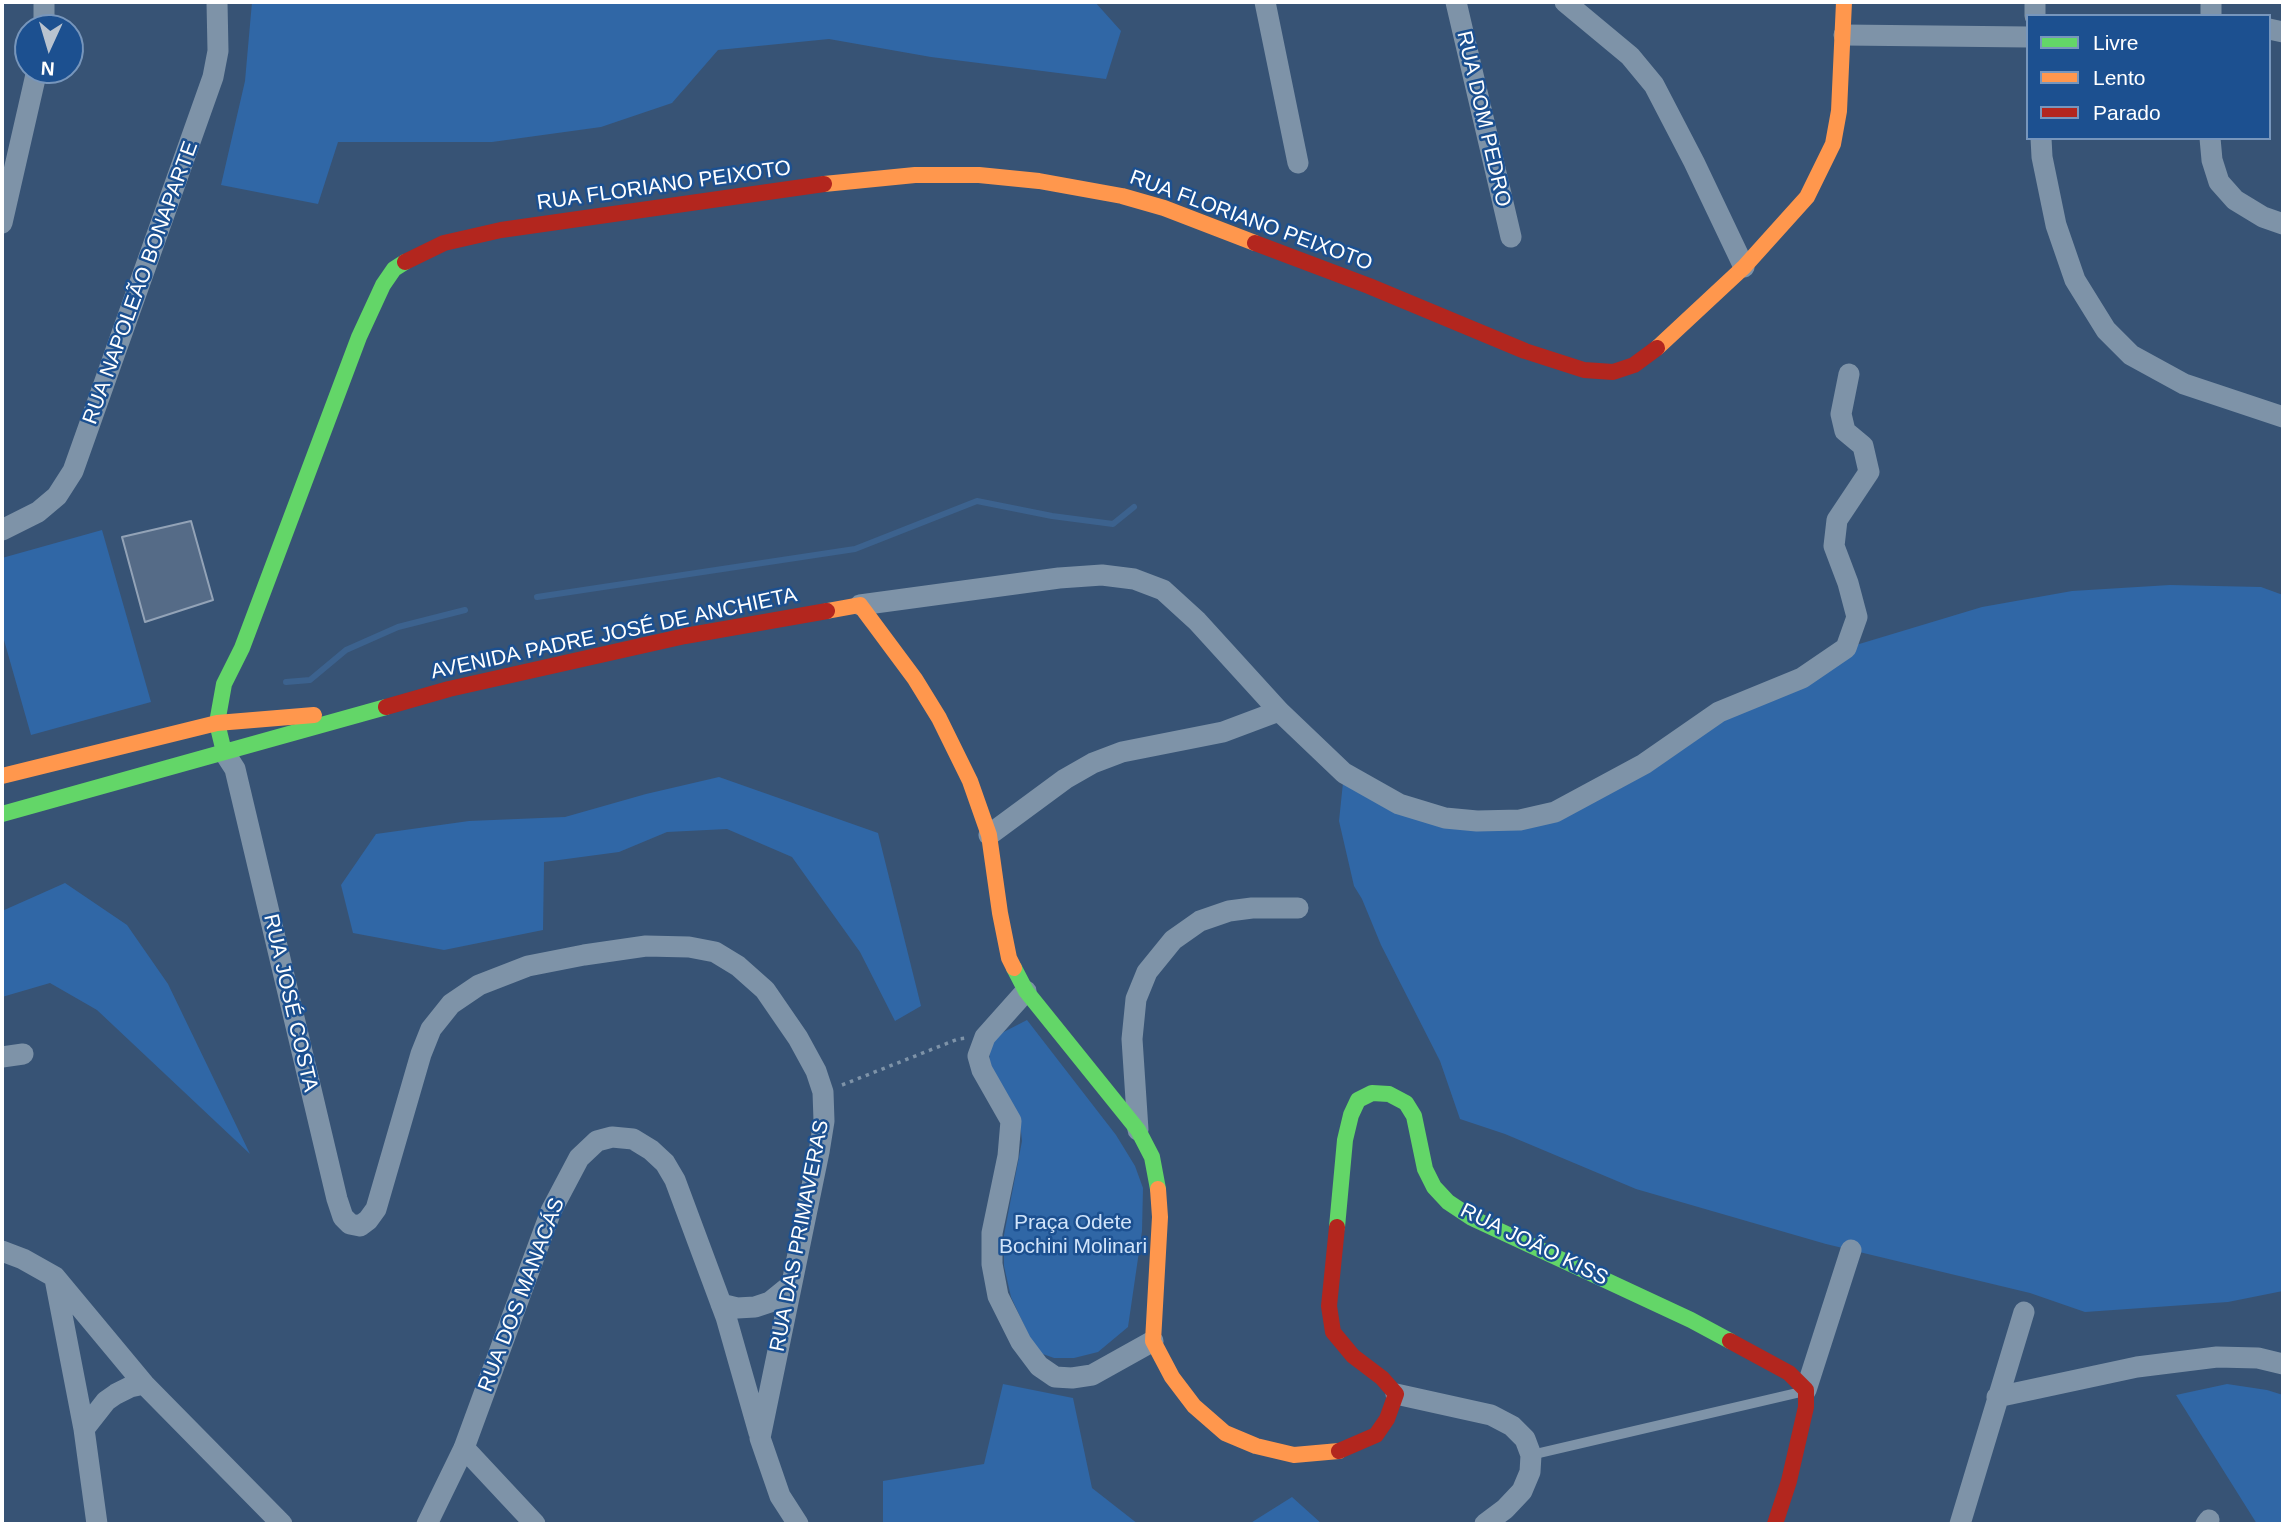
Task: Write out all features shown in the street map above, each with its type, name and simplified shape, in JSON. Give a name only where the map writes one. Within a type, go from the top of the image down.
[{"type":"street","name":"RUA NAPOLEÃO BONAPARTE","points":[[2,530],[37,512],[57,496],[73,471],[214,77],[218,51],[217,2]]},
{"type":"street","points":[[1265,2],[1298,163]]},
{"type":"street","name":"RUA DOM PEDRO","points":[[1456,2],[1511,237]]},
{"type":"street","points":[[1565,2],[1630,56],[1654,85],[1744,267]]},
{"type":"street","name":"RUA FLORIANO PEIXOTO","points":[[242,648],[359,337],[383,285],[394,270],[417,255],[444,243],[501,230],[838,182],[915,175],[979,175],[1027,180],[1122,196],[1164,208],[1369,286],[1525,351],[1584,370],[1613,372],[1634,365],[1652,352],[1744,267],[1807,197],[1829,153],[1839,111],[1844,2]]},
{"type":"street","points":[[1844,36],[2026,37]]},
{"type":"street","points":[[2,223],[34,84]]},
{"type":"street","points":[[2041,140],[2042,158],[2056,225],[2075,280],[2106,330],[2131,355],[2184,384],[2283,417]]},
{"type":"street","points":[[2210,140],[2212,160],[2219,182],[2235,200],[2263,217],[2283,224]]},
{"type":"street","points":[[1485,1524],[1521,1491],[1530,1472],[1531,1455],[1525,1439],[1512,1426],[1491,1415],[1396,1394],[1387,1419],[1376,1435],[1335,1452],[1294,1455],[1256,1446],[1225,1433],[1194,1406],[1172,1377],[1153,1341],[1160,1217],[1158,1185],[1152,1157],[1138,1130],[1026,991],[1009,958],[989,835],[970,781],[939,718],[915,678],[860,605],[1059,578],[1102,575],[1134,579],[1163,590],[1189,613],[1279,711],[1344,773],[1399,804],[1445,818],[1477,821],[1520,820],[1555,812],[1644,764],[1719,712],[1807,676],[1846,648],[1857,617],[1834,546],[1838,520],[1869,472],[1863,446],[1845,431],[1841,414],[1849,374]]},
{"type":"street","name":"AVENIDA PADRE JOSÉ DE ANCHIETA","points":[[378,709],[449,689],[685,636],[860,605]]},
{"type":"street","points":[[239,689],[242,648]]},
{"type":"street","points":[[233,757],[217,723],[224,684],[242,648]]},
{"type":"street","points":[[2,776],[217,723],[239,715],[378,709]]},
{"type":"street","points":[[2,814],[233,757],[378,709]]},
{"type":"street","points":[[989,835],[1065,779],[1093,763],[1122,752],[1223,732],[1279,711]]},
{"type":"street","points":[[233,757],[239,715]]},
{"type":"street","name":"RUA JOSÉ COSTA","points":[[233,757],[337,1199],[343,1217],[350,1224],[360,1226]]},
{"type":"street","points":[[1138,1130],[1132,1039],[1136,999],[1147,972],[1173,940],[1200,921],[1229,911],[1298,908]]},
{"type":"street","name":"RUA DAS PRIMAVERAS","points":[[360,1226],[376,1209],[421,1054],[431,1030],[451,1004],[479,985],[528,966],[583,955],[646,946],[689,947],[715,952],[738,965],[765,990],[798,1038],[816,1071],[823,1093],[824,1121],[819,1152],[760,1438]]},
{"type":"street","points":[[1026,991],[985,1037],[978,1056],[982,1070],[1011,1121],[1008,1156],[992,1233],[992,1264],[998,1296],[1021,1342],[1039,1366],[1055,1377],[1092,1375],[1153,1341]]},
{"type":"street","points":[[2,1057],[23,1054]]},
{"type":"street","name":"RUA JOÃO KISS","points":[[1396,1394],[1353,1356],[1334,1332],[1329,1306],[1345,1140],[1358,1100],[1372,1093],[1389,1094],[1406,1103],[1414,1116],[1425,1169],[1434,1187],[1448,1202],[1464,1213],[1690,1320],[1789,1373],[1806,1390]]},
{"type":"street","name":"RUA DOS MANACÁS","points":[[427,1524],[464,1448],[551,1211],[579,1157],[597,1142],[612,1137],[634,1139],[651,1150],[665,1163],[675,1180],[721,1304],[760,1438]]},
{"type":"street","points":[[1775,1524],[1789,1481],[1806,1407],[1806,1390],[1851,1250]]},
{"type":"street","points":[[2,1251],[55,1277],[144,1384],[282,1524]]},
{"type":"street","points":[[55,1277],[84,1429],[97,1524]]},
{"type":"street","points":[[721,1304],[737,1308],[755,1307],[770,1302],[791,1285]]},
{"type":"street","points":[[1960,1524],[2024,1312]]},
{"type":"street","points":[[1997,1397],[2137,1367],[2217,1356],[2258,1358],[2283,1363]]},
{"type":"street","points":[[84,1429],[106,1401],[130,1387],[144,1384]]},
{"type":"street","points":[[760,1438],[780,1496],[798,1524]]},
{"type":"street","points":[[464,1448],[535,1524]]},
{"type":"lane","points":[[1531,1455],[1806,1390]]},
{"type":"path","points":[[823,1093],[957,1039],[985,1037]]},
{"type":"green space","points":[[252,2],[1095,2],[1121,31],[1106,79],[931,57],[829,39],[718,50],[672,103],[601,127],[492,142],[338,142],[318,204],[221,185],[245,81]]},
{"type":"green space","points":[[102,530],[151,702],[31,735],[2,633],[2,558]]},
{"type":"green space","points":[[2170,585],[2261,587],[2283,595],[2283,1291],[2228,1302],[2085,1312],[2030,1293],[1826,1244],[1636,1189],[1505,1134],[1460,1119],[1440,1061],[1354,886],[1339,821],[1344,773],[1399,804],[1520,820],[1846,648],[1982,607],[2072,591]]},
{"type":"green space","points":[[719,777],[878,833],[921,1006],[895,1021],[860,952],[792,857],[727,829],[667,832],[619,852],[544,862],[543,930],[444,950],[353,933],[341,885],[376,834],[469,821],[565,817]]},
{"type":"green space","points":[[65,883],[127,925],[168,984],[250,1154],[97,1010],[50,983],[2,997],[2,911]]},
{"type":"green space","name":"Praça Odete Bochini Molinari","points":[[1027,1020],[1116,1135],[1135,1166],[1143,1188],[1142,1231],[1128,1327],[1098,1352],[1074,1358],[1054,1358],[1040,1353],[1011,1297],[1004,1266],[1004,1235],[1022,1141],[1020,1122],[991,1073],[989,1048],[992,1038]]},
{"type":"green space","points":[[1003,1384],[1073,1398],[1092,1488],[1138,1524],[883,1524],[883,1481],[984,1464]]},
{"type":"green space","points":[[2227,1384],[2283,1395],[2283,1524],[2257,1524],[2176,1395]]},
{"type":"green space","points":[[1292,1497],[1322,1524],[1249,1524]]},
{"type":"building","points":[[191,521],[213,600],[145,622],[122,537]]},
{"type":"waterway","points":[[537,597],[855,549],[977,501],[1052,516],[1113,524],[1134,507]]},
{"type":"waterway","points":[[286,682],[310,680],[346,650],[398,627],[465,610]]},
{"type":"traffic: fast","points":[[224,752],[217,723],[224,684],[242,648],[359,337],[383,285],[394,269],[405,262]]},
{"type":"traffic: fast","points":[[2,814],[386,707]]},
{"type":"traffic: fast","points":[[1014,968],[1026,991],[1138,1130],[1152,1157],[1158,1189]]},
{"type":"traffic: fast","points":[[1337,1227],[1345,1140],[1351,1115],[1358,1100],[1372,1093],[1389,1094],[1406,1103],[1414,1116],[1425,1169],[1434,1187],[1448,1202],[1472,1218],[1691,1320],[1730,1341]]},
{"type":"traffic: slow","points":[[1657,348],[1744,267],[1807,197],[1833,144],[1839,111],[1844,2]]},
{"type":"traffic: slow","points":[[824,184],[915,175],[979,175],[1039,181],[1122,196],[1164,208],[1255,243]]},
{"type":"traffic: slow","points":[[827,611],[860,605],[915,679],[939,718],[970,781],[989,835],[1000,913],[1009,958],[1014,968]]},
{"type":"traffic: slow","points":[[2,776],[217,723],[314,715]]},
{"type":"traffic: slow","points":[[1158,1189],[1160,1217],[1153,1341],[1172,1377],[1194,1406],[1225,1433],[1256,1446],[1294,1455],[1339,1451]]},
{"type":"traffic: jam","points":[[405,262],[444,243],[501,230],[824,184]]},
{"type":"traffic: jam","points":[[1255,243],[1369,286],[1525,351],[1584,370],[1613,372],[1634,365],[1657,348]]},
{"type":"traffic: jam","points":[[386,707],[449,689],[685,636],[827,611]]},
{"type":"traffic: jam","points":[[1337,1227],[1329,1306],[1333,1332],[1353,1356],[1382,1378],[1396,1394],[1387,1419],[1376,1435],[1339,1451]]},
{"type":"traffic: jam","points":[[1730,1341],[1789,1373],[1806,1390],[1806,1407],[1789,1481],[1775,1524]]}]
